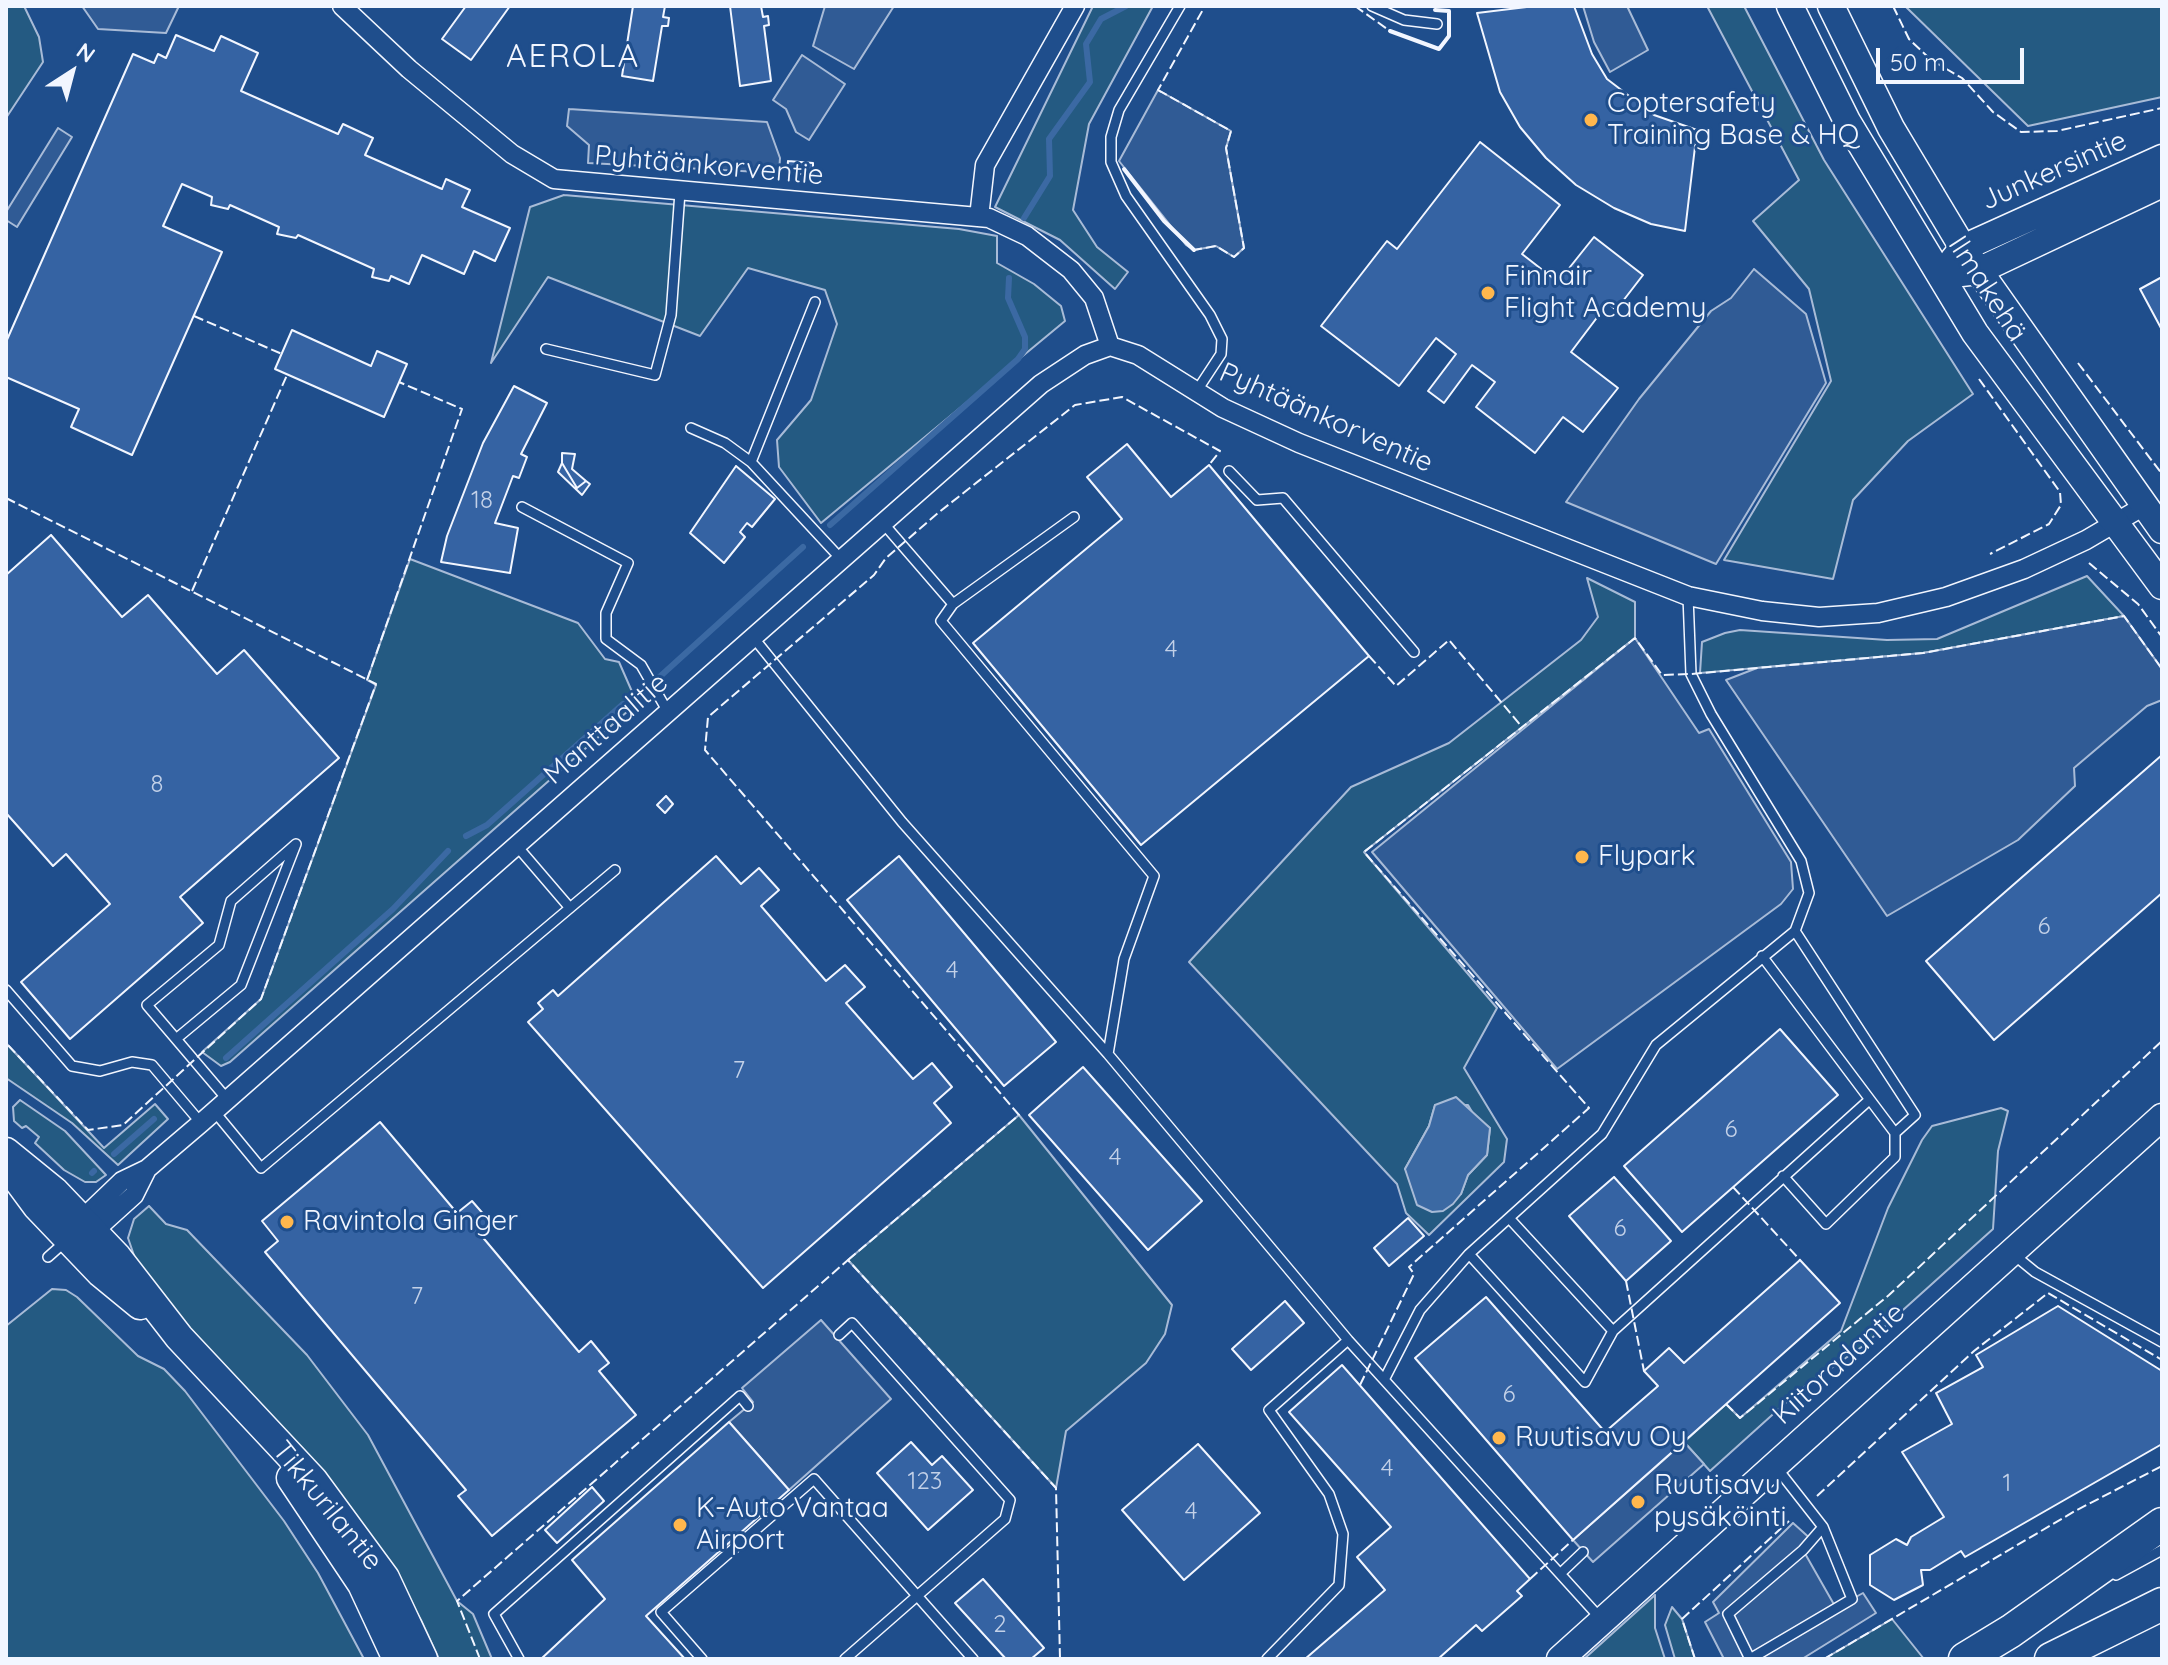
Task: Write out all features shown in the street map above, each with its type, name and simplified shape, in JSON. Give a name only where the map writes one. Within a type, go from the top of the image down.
[{"type":"highway","points":[[1965,1659],[2011,1631],[2162,1524]]},
{"type":"highway","points":[[2051,1659],[2162,1604]]},
{"type":"main road","name":"Ilmakehä","points":[[1790,6],[1847,121],[1975,333],[2162,586]]},
{"type":"main road","name":"Ilmakehä","points":[[1831,6],[1891,128],[1963,248],[2162,530]]},
{"type":"main road","name":"Junkersintie","points":[[1941,276],[1963,248],[2162,158]]},
{"type":"main road","name":"Junkersintie","points":[[1941,276],[1978,271],[2162,184]]},
{"type":"main road","name":"Kiitoradantie","points":[[1560,1659],[2162,1117]]},
{"type":"main road","name":"Tikkurilantie","points":[[6,1152],[101,1273],[179,1337],[313,1480],[385,1578],[423,1659]]},
{"type":"main road","name":"Tikkurilantie","points":[[6,1164],[37,1206],[72,1236]]},
{"type":"main road","name":"Tikkurilantie","points":[[241,1405],[362,1584],[397,1659]]},
{"type":"street","name":"Pyhtäänkorventie","points":[[342,6],[409,69],[536,170],[570,183],[979,217],[1005,224],[1027,236],[1071,270],[1094,298],[1110,346],[1138,355],[1241,418],[1688,596],[1762,611],[1819,617],[1878,613],[1946,597],[2024,569],[2144,506]]},
{"type":"street","points":[[979,217],[985,165],[1075,6]]},
{"type":"street","name":"Manttaalitie","points":[[72,1236],[134,1195],[147,1169],[1041,384],[1085,355],[1110,346]]},
{"type":"lane","points":[[1180,6],[1119,110],[1111,137],[1111,162],[1126,196],[1210,315],[1222,339],[1221,354],[1196,392]]},
{"type":"lane","points":[[1372,6],[1404,20],[1437,24]]},
{"type":"lane","points":[[546,349],[655,375],[671,315],[680,192]]},
{"type":"lane","points":[[751,462],[815,302]]},
{"type":"lane","points":[[691,428],[725,443],[751,462],[841,559]]},
{"type":"lane","points":[[1229,471],[1257,500],[1283,498],[1414,652]]},
{"type":"lane","points":[[522,507],[628,563],[606,613],[606,639],[641,665],[668,712]]},
{"type":"lane","points":[[1074,517],[953,604],[941,621],[1154,876],[1124,959],[1108,1054]]},
{"type":"lane","points":[[883,523],[953,604]]},
{"type":"lane","points":[[1385,1378],[1420,1310],[1469,1254],[1602,1134],[1656,1045],[1795,931],[1809,893],[1801,861],[1711,714],[1691,674],[1688,596]]},
{"type":"lane","points":[[753,637],[902,822],[1108,1054],[1348,1340],[1602,1621]]},
{"type":"lane","points":[[176,1039],[241,985],[296,844],[231,901],[219,945],[147,1005],[176,1039],[214,1111],[261,1168],[615,870]]},
{"type":"lane","points":[[516,845],[570,908]]},
{"type":"lane","points":[[1795,931],[1915,1115],[1895,1133]]},
{"type":"lane","points":[[1762,956],[1895,1133],[1895,1157],[1826,1224],[1783,1176]]},
{"type":"lane","points":[[6,990],[72,1066],[100,1071],[132,1062],[152,1065],[214,1111]]},
{"type":"lane","points":[[1469,1254],[1585,1382],[1613,1331],[1868,1101]]},
{"type":"lane","points":[[1509,1218],[1613,1331]]},
{"type":"lane","points":[[2011,1252],[2035,1272],[2162,1342]]},
{"type":"lane","points":[[839,1335],[852,1323],[1010,1500],[1005,1519],[845,1659]]},
{"type":"lane","points":[[1267,1659],[1339,1585],[1343,1534],[1329,1494],[1269,1410],[1348,1340]]},
{"type":"lane","points":[[519,1659],[494,1614],[740,1396],[748,1406]]},
{"type":"lane","points":[[1774,1465],[1823,1527],[1852,1599],[1750,1659],[1728,1614],[1803,1550],[1823,1527]]},
{"type":"lane","points":[[702,1659],[661,1612],[811,1476],[973,1659]]},
{"type":"lane","points":[[2107,1580],[2162,1550]]},
{"type":"lane","points":[[1561,1573],[1583,1552]]},
{"type":"lane","points":[[2011,1631],[2093,1587]]},
{"type":"shaded area","points":[[6,6],[24,6],[39,37],[43,62],[6,118]]},
{"type":"shaded area","points":[[82,6],[179,6],[166,33],[98,29]]},
{"type":"shaded area","points":[[825,6],[894,6],[854,69],[813,46]]},
{"type":"shaded area","points":[[1093,6],[1153,6],[1089,124],[1073,210],[1097,247],[1128,272],[1115,289],[1060,240],[995,207]]},
{"type":"shaded area","points":[[1583,6],[1627,6],[1648,50],[1610,72],[1594,42]]},
{"type":"shaded area","points":[[1707,6],[1744,6],[1824,160],[1973,394],[1908,441],[1853,500],[1833,579],[1724,560],[1831,381],[1809,289],[1753,221],[1799,180]]},
{"type":"shaded area","points":[[1905,6],[2162,6],[2162,97],[2028,126]]},
{"type":"shaded area","points":[[802,55],[845,84],[809,140],[796,132],[786,109],[773,100]]},
{"type":"shaded area","points":[[1158,90],[1231,131],[1226,148],[1244,248],[1234,257],[1216,246],[1194,250],[1186,245],[1119,161]]},
{"type":"shaded area","points":[[569,109],[767,122],[780,158],[779,173],[588,163],[589,145],[567,126]]},
{"type":"shaded area","points":[[58,128],[72,137],[17,227],[6,220],[6,212]]},
{"type":"shaded area","points":[[564,195],[959,229],[997,236],[997,263],[1034,284],[1061,306],[1065,321],[821,523],[779,467],[777,440],[811,400],[837,324],[825,290],[748,268],[700,336],[548,277],[491,363],[530,207]]},
{"type":"shaded area","points":[[1754,269],[1806,314],[1826,383],[1716,564],[1566,502],[1639,399],[1711,311],[1731,298]]},
{"type":"shaded area","points":[[410,559],[578,623],[605,659],[619,662],[637,703],[230,1062],[221,1066],[202,1052],[261,999],[376,685],[367,680]]},
{"type":"shaded area","points":[[2087,576],[2124,616],[1923,653],[1700,673],[1702,642],[1725,633],[1740,630],[1887,640],[1937,639]]},
{"type":"shaded area","points":[[1587,578],[1635,602],[1635,638],[1364,852],[1497,1008],[1464,1068],[1507,1139],[1504,1162],[1429,1235],[1406,1213],[1397,1184],[1189,962],[1351,787],[1449,743],[1581,640],[1598,617]],"holes":[[[1435,1105],[1468,1105],[1475,1117],[1490,1128],[1487,1155],[1468,1175],[1461,1194],[1405,1169],[1429,1126]]]},
{"type":"shaded area","points":[[2124,616],[2162,669],[2162,700],[2147,706],[2074,768],[2075,786],[2018,840],[1887,916],[1726,680],[1757,668],[1923,653]]},
{"type":"shaded area","name":"Flypark","points":[[1635,638],[1699,733],[1709,729],[1791,862],[1793,889],[1781,904],[1557,1069],[1372,852]]},
{"type":"shaded area","points":[[6,1043],[104,1148],[155,1104],[168,1119],[118,1165],[72,1123],[6,1078]]},
{"type":"shaded area","points":[[1456,1097],[1490,1128],[1487,1155],[1468,1175],[1461,1194],[1453,1204],[1443,1211],[1432,1212],[1417,1205],[1405,1169],[1429,1126],[1435,1105]]},
{"type":"shaded area","points":[[20,1100],[65,1131],[106,1175],[96,1182],[85,1182],[64,1170],[35,1143],[39,1137],[14,1121],[13,1107]]},
{"type":"shaded area","points":[[2001,1108],[2008,1111],[1998,1151],[1993,1229],[1863,1346],[1801,1389],[1710,1471],[1684,1442],[1726,1404],[1740,1418],[1841,1331],[1888,1208],[1932,1126]]},
{"type":"shaded area","points":[[1019,1115],[1172,1305],[1165,1334],[1146,1363],[1066,1431],[1056,1488],[848,1260]]},
{"type":"shaded area","points":[[149,1206],[166,1224],[187,1230],[307,1355],[368,1435],[457,1601],[473,1614],[492,1659],[439,1659],[421,1620],[384,1556],[138,1267],[128,1238],[134,1219]]},
{"type":"shaded area","points":[[52,1289],[66,1290],[77,1297],[138,1356],[164,1369],[185,1391],[284,1521],[318,1573],[364,1659],[6,1659],[6,1326]]},
{"type":"shaded area","points":[[821,1320],[891,1399],[789,1490],[729,1422],[753,1402],[742,1388]]},
{"type":"shaded area","name":"Ruutisavu pysäköinti","points":[[1684,1442],[1704,1464],[1593,1562],[1573,1540]]},
{"type":"shaded area","points":[[1793,1523],[1813,1541],[1803,1550],[1836,1608],[1863,1593],[1876,1613],[1802,1659],[1724,1659],[1705,1622],[1719,1613],[1713,1602]]},
{"type":"shaded area","points":[[1655,1595],[1655,1628],[1665,1659],[1584,1659]]},
{"type":"shaded area","points":[[1672,1607],[1682,1619],[1695,1659],[1675,1659],[1665,1625]]},
{"type":"shaded area","points":[[1892,1619],[1924,1659],[1824,1659]]},
{"type":"building","points":[[466,6],[510,6],[471,60],[442,39]]},
{"type":"building","points":[[633,6],[665,6],[663,17],[669,18],[668,26],[662,26],[653,81],[622,76]]},
{"type":"building","points":[[730,6],[761,6],[763,17],[768,16],[769,25],[764,26],[771,81],[740,86]]},
{"type":"building","name":"Coptersafety Training Base & HQ","points":[[1535,6],[1574,6],[1592,54],[1607,79],[1654,115],[1697,130],[1685,231],[1651,224],[1614,208],[1576,185],[1546,158],[1520,127],[1500,92],[1477,13]]},
{"type":"building","points":[[176,35],[214,51],[221,36],[258,53],[241,91],[338,134],[343,124],[373,138],[365,155],[442,189],[446,179],[470,190],[462,207],[510,228],[495,261],[474,251],[464,274],[422,255],[409,284],[391,276],[389,281],[372,277],[374,269],[298,235],[296,238],[277,234],[279,227],[230,205],[228,209],[211,205],[212,197],[182,184],[163,226],[222,252],[132,455],[71,427],[79,409],[6,377],[6,342],[133,54],[154,63],[158,54],[166,58]]},
{"type":"building","name":"Finnair Flight Academy","points":[[1480,142],[1560,205],[1522,254],[1558,282],[1594,237],[1643,275],[1616,310],[1608,303],[1571,352],[1618,388],[1583,432],[1563,417],[1535,453],[1476,407],[1495,382],[1472,365],[1444,403],[1428,391],[1456,354],[1436,338],[1399,386],[1321,326],[1387,241],[1397,249]]},
{"type":"building","points":[[788,161],[813,163],[813,175],[787,173]]},
{"type":"building","points":[[2162,277],[2162,330],[2140,289]]},
{"type":"building","points":[[292,330],[371,366],[377,351],[407,364],[384,417],[275,369]]},
{"type":"building","points":[[514,386],[547,403],[521,454],[527,457],[519,478],[513,476],[495,523],[518,528],[510,573],[441,562],[447,536],[483,443]]},
{"type":"building","points":[[1127,444],[1171,497],[1209,465],[1369,656],[1141,845],[973,643],[1122,519],[1087,477]]},
{"type":"building","points":[[562,453],[575,454],[572,469],[586,481],[577,488],[562,463]]},
{"type":"building","points":[[562,463],[577,488],[586,481],[590,484],[582,495],[558,472]]},
{"type":"building","points":[[736,466],[775,499],[752,527],[747,523],[740,532],[745,537],[724,563],[690,533]]},
{"type":"building","points":[[51,535],[122,617],[148,595],[217,674],[244,650],[339,758],[180,897],[203,923],[70,1039],[21,982],[110,904],[66,854],[53,866],[6,813],[6,575]]},
{"type":"building","points":[[2162,755],[2162,893],[1994,1040],[1926,961]]},
{"type":"building","points":[[666,796],[673,804],[665,813],[657,805]]},
{"type":"building","points":[[716,856],[741,884],[759,868],[779,890],[761,906],[826,981],[845,965],[865,987],[846,1003],[913,1079],[932,1063],[952,1087],[934,1103],[951,1123],[763,1288],[528,1022],[543,1009],[538,1003],[553,990],[558,996]]},
{"type":"building","points":[[899,856],[1056,1042],[1004,1086],[847,900]]},
{"type":"building","points":[[1780,1029],[1838,1095],[1682,1232],[1624,1166]]},
{"type":"building","points":[[1083,1067],[1202,1201],[1148,1250],[1029,1115]]},
{"type":"building","points":[[380,1122],[457,1213],[472,1201],[492,1224],[480,1234],[579,1352],[591,1341],[609,1363],[599,1371],[636,1415],[492,1536],[458,1496],[466,1490],[265,1252],[278,1241],[262,1221]]},
{"type":"building","points":[[1614,1177],[1671,1241],[1626,1281],[1569,1216]]},
{"type":"building","points":[[1408,1218],[1424,1236],[1389,1266],[1374,1248]]},
{"type":"building","points":[[1800,1260],[1840,1303],[1573,1540],[1415,1358],[1486,1297],[1605,1432],[1658,1386],[1644,1371],[1669,1348],[1684,1363]]},
{"type":"building","points":[[1285,1301],[1304,1323],[1251,1370],[1232,1349]]},
{"type":"building","points":[[2058,1306],[2162,1371],[2162,1444],[1965,1557],[1961,1551],[1930,1570],[1921,1570],[1923,1585],[1894,1600],[1870,1585],[1870,1555],[1896,1539],[1907,1545],[1911,1537],[1944,1517],[1902,1452],[1952,1424],[1936,1393],[1983,1367],[1976,1355]]},
{"type":"building","points":[[1342,1365],[1530,1579],[1517,1591],[1522,1596],[1482,1631],[1476,1625],[1438,1659],[1305,1659],[1385,1590],[1357,1557],[1391,1527],[1289,1412]]},
{"type":"building","name":"K-Auto Vantaa Airport","points":[[729,1422],[789,1490],[646,1616],[685,1659],[541,1659],[605,1599],[572,1560]]},
{"type":"building","points":[[911,1442],[932,1465],[942,1456],[973,1490],[928,1530],[877,1473]]},
{"type":"building","points":[[1198,1444],[1260,1513],[1184,1580],[1122,1510]]},
{"type":"building","points":[[592,1487],[604,1501],[557,1543],[545,1530]]},
{"type":"building","points":[[983,1579],[1044,1648],[1031,1659],[1006,1659],[955,1603]]},
{"type":"waterway","points":[[1024,218],[1050,176],[1049,139],[1090,82],[1086,44],[1101,19],[1126,6]]},
{"type":"waterway","points":[[830,525],[1018,359],[1025,349],[1025,337],[1008,298],[1009,278]]},
{"type":"waterway","points":[[655,681],[803,547]]},
{"type":"waterway","points":[[466,836],[487,825],[623,704]]},
{"type":"waterway","points":[[226,1058],[393,909],[448,851]]},
{"type":"waterway","points":[[114,1154],[154,1119]]},
{"type":"fence","points":[[1161,92],[1158,90],[1205,6]]},
{"type":"fence","points":[[1355,6],[1390,31]]},
{"type":"fence","points":[[1893,6],[1909,39],[1931,60],[1962,78],[1993,112],[2021,132],[2057,131],[2162,108]]},
{"type":"fence","points":[[1158,90],[1231,131],[1226,148],[1244,248],[1234,257],[1216,246],[1194,250]]},
{"type":"fence","points":[[194,316],[282,354]]},
{"type":"fence","points":[[2078,363],[2162,474]]},
{"type":"fence","points":[[192,591],[287,375]]},
{"type":"fence","points":[[1979,379],[2060,492],[2061,505],[2049,524],[1990,554]]},
{"type":"fence","points":[[367,680],[462,409],[399,382]]},
{"type":"fence","points":[[848,1260],[1019,1115],[705,750],[708,717],[874,575],[886,558],[938,513],[1075,405],[1122,397],[1220,451],[1209,465]]},
{"type":"fence","points":[[6,498],[376,684],[261,999],[123,1125],[88,1130],[6,1043]]},
{"type":"fence","points":[[2089,563],[2138,604],[2162,637]]},
{"type":"fence","points":[[1360,1385],[1414,1274],[1409,1267],[1589,1108],[1364,852],[1635,638],[1662,675],[1691,674],[1923,653],[2124,616],[2162,669]]},
{"type":"fence","points":[[1369,656],[1396,686],[1449,640],[1522,727]]},
{"type":"fence","points":[[1726,1404],[1740,1418],[1889,1295],[2162,1041]]},
{"type":"fence","points":[[1733,1187],[1800,1260]]},
{"type":"fence","points":[[480,1659],[457,1601],[848,1260],[1056,1488],[1060,1659]]},
{"type":"fence","points":[[1626,1281],[1644,1371]]},
{"type":"fence","points":[[1817,1496],[1974,1351],[2048,1293],[2162,1360]]},
{"type":"fence","points":[[1824,1659],[2075,1511],[2162,1466]]},
{"type":"fence","points":[[1695,1659],[1682,1619],[1789,1521]]},
{"type":"fence","points":[[1530,1579],[1573,1540]]},
{"type":"wall","points":[[1390,31],[1439,49],[1449,36],[1449,11],[1435,10]]},
{"type":"wall","points":[[1124,169],[1164,221],[1194,250]]},
{"type":"place","name":"Coptersafety Training Base & HQ","points":[[1591,120]]},
{"type":"place","name":"Finnair Flight Academy","points":[[1488,293]]},
{"type":"place","name":"Flypark","points":[[1582,857]]},
{"type":"place","name":"Ravintola Ginger","points":[[287,1222]]},
{"type":"place","name":"Ruutisavu Oy","points":[[1499,1438]]},
{"type":"place","name":"Ruutisavu pysäköinti","points":[[1638,1502]]},
{"type":"place","name":"K-Auto Vantaa Airport","points":[[680,1525]]},
{"type":"district","name":"AEROLA","points":[[573,57]]}]
